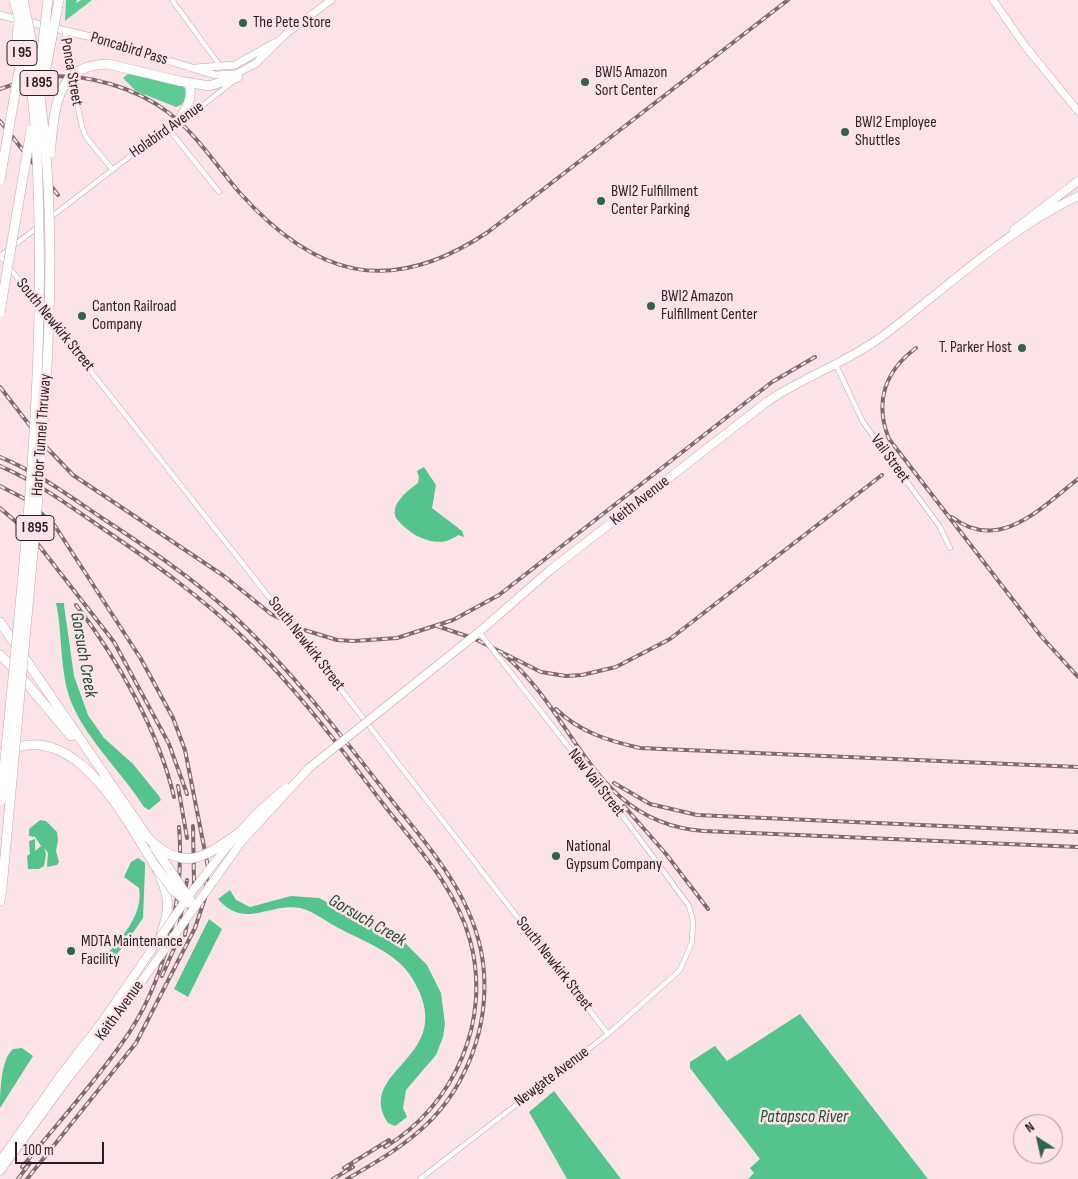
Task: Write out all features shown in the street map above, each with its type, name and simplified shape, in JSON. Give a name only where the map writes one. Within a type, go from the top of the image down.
[{"type":"highway","name":"Harbor Tunnel Thruway","points":[[0,805],[37,394],[40,270],[38,172],[30,78],[23,31],[14,0]]},
{"type":"highway","points":[[13,106],[19,0]]},
{"type":"highway","name":"Harbor Tunnel Thruway","points":[[0,902],[46,397],[50,270],[48,168],[38,76],[23,0]]},
{"type":"highway","name":"I 95","points":[[0,180],[30,0]]},
{"type":"highway","name":"I 95","points":[[0,312],[32,126],[48,0]]},
{"type":"highway","points":[[32,126],[46,71],[59,0]]},
{"type":"highway","points":[[48,168],[58,96],[68,80],[89,67],[108,64],[189,84],[210,86],[238,77]]},
{"type":"highway","points":[[180,118],[189,103],[191,91],[189,84]]},
{"type":"highway","points":[[0,622],[148,838],[187,899]]},
{"type":"highway","points":[[0,655],[18,672],[102,772]]},
{"type":"highway","points":[[0,754],[12,749],[35,745],[59,751],[80,762],[105,788],[173,890],[194,906]]},
{"type":"highway","points":[[148,838],[168,855],[186,859],[207,854],[240,833]]},
{"type":"highway","points":[[156,867],[164,884],[168,907],[161,935]]},
{"type":"main road","name":"Holabird Avenue","points":[[238,77],[258,62],[286,34],[331,0]]},
{"type":"main road","points":[[993,0],[1025,46],[1078,111]]},
{"type":"main road","name":"Ponca Street","points":[[0,15],[65,30]]},
{"type":"main road","name":"Poncabird Pass","points":[[65,30],[215,75],[229,76],[258,62]]},
{"type":"main road","name":"Poncabird Pass","points":[[193,68],[221,68],[241,62],[286,34]]},
{"type":"main road","name":"Keith Avenue","points":[[1000,244],[1018,226],[1078,180]]},
{"type":"main road","name":"Keith Avenue","points":[[0,1160],[63,1079],[120,1012],[242,841],[296,781],[316,762],[478,632],[549,571],[768,401],[799,382],[836,365],[880,338],[1000,244],[1058,206],[1078,196]]},
{"type":"main road","name":"Keith Avenue","points":[[0,1171],[187,899],[268,801],[296,781]]},
{"type":"street","points":[[172,0],[221,68]]},
{"type":"street","name":"Ponca Street","points":[[65,30],[66,49],[82,127],[86,137],[112,169]]},
{"type":"street","name":"Holabird Avenue","points":[[0,256],[167,127],[203,105],[238,77]]},
{"type":"street","points":[[167,127],[219,192]]},
{"type":"street","name":"South Newkirk Street","points":[[0,256],[367,723],[608,1034]]},
{"type":"street","name":"Vail Street","points":[[836,365],[863,422],[940,527],[950,548]]},
{"type":"street","name":"New Vail Street","points":[[478,632],[628,823],[689,906],[693,921],[692,942],[680,970]]},
{"type":"street","points":[[367,723],[458,651]]},
{"type":"street","name":"Newgate Avenue","points":[[420,1179],[608,1034],[680,970]]},
{"type":"shaded area","points":[[66,0],[77,0],[76,3],[81,0],[92,0],[65,21]]},
{"type":"shaded area","points":[[128,74],[177,83],[186,89],[188,97],[181,105],[176,107],[136,91],[123,78]]},
{"type":"water","points":[[424,467],[436,485],[432,508],[462,531],[464,537],[458,535],[442,542],[425,539],[416,536],[396,518],[395,513],[398,503],[405,493],[418,483],[417,471]]},
{"type":"water","name":"Gorsuch Creek","points":[[56,603],[64,603],[74,676],[88,715],[104,738],[133,764],[159,796],[161,800],[149,810],[144,807],[87,732],[72,704],[65,680]]},
{"type":"water","points":[[40,820],[46,821],[57,832],[56,851],[59,862],[57,865],[47,867],[48,853],[44,848],[46,854],[44,866],[39,869],[28,869],[29,841],[35,839],[35,851],[41,846],[35,837],[29,836],[29,829]]},
{"type":"water","points":[[138,858],[145,863],[143,918],[123,947],[106,966],[101,961],[122,937],[138,909],[140,899],[139,888],[124,877],[131,862]]},
{"type":"water","name":"Gorsuch Creek","points":[[230,890],[236,900],[250,907],[291,896],[319,898],[404,942],[427,965],[441,993],[445,1024],[443,1037],[436,1055],[406,1090],[403,1108],[407,1117],[395,1126],[388,1123],[381,1104],[384,1089],[393,1074],[417,1045],[424,1027],[424,1005],[412,978],[397,960],[387,953],[304,909],[289,907],[258,913],[238,913],[228,908],[218,899]]},
{"type":"water","points":[[209,919],[222,929],[188,997],[174,989]]},
{"type":"water","name":"Patapsco River","points":[[800,1014],[928,1179],[748,1179],[754,1173],[750,1168],[760,1159],[690,1068],[690,1062],[715,1046],[727,1061]]},
{"type":"water","points":[[22,1048],[33,1056],[0,1108],[2,1076],[6,1060],[13,1049]]},
{"type":"water","points":[[554,1091],[621,1179],[567,1179],[529,1112]]},
{"type":"railway","points":[[0,89],[33,79],[60,76],[76,77],[110,84],[141,96],[156,104],[179,122],[239,192],[267,221],[296,243],[325,259],[355,269],[386,271],[418,266],[452,253],[488,232],[788,0]]},
{"type":"railway","points":[[0,121],[58,195]]},
{"type":"railway","points":[[916,348],[897,367],[885,388],[883,412],[889,439],[1040,635],[1078,677]]},
{"type":"railway","points":[[0,387],[48,449],[73,475],[224,576],[271,614],[301,629],[337,640],[354,641],[397,638],[453,620],[499,595],[772,382],[815,357]]},
{"type":"railway","points":[[0,457],[40,477],[170,564],[234,616],[275,658],[332,724],[435,855],[462,898],[473,922],[480,947],[484,973],[482,1018],[477,1040],[469,1061],[459,1081],[433,1118],[401,1146],[347,1179]]},
{"type":"railway","points":[[0,466],[51,493],[138,553],[176,580],[248,642],[285,680],[319,721],[422,852],[455,903],[464,921],[470,940],[476,970],[476,1000],[471,1030],[462,1058],[448,1084],[431,1108],[410,1129],[385,1147]]},
{"type":"railway","points":[[437,626],[475,639],[541,672],[566,676],[582,675],[616,667],[670,639],[882,475]]},
{"type":"railway","points":[[952,517],[969,527],[986,531],[1003,529],[1035,513],[1078,479]]},
{"type":"railway","points":[[0,486],[27,500],[55,526],[141,659],[173,718],[185,750],[208,867],[205,898],[195,928],[136,1043],[27,1179]]},
{"type":"railway","points":[[0,508],[30,534],[114,642],[169,744],[187,794]]},
{"type":"railway","points":[[76,605],[106,648],[135,696],[158,747],[174,797]]},
{"type":"railway","points":[[503,654],[528,679],[550,706],[589,762],[610,787],[635,808],[666,824],[704,831],[1078,847]]},
{"type":"railway","points":[[556,709],[574,724],[585,730],[640,748],[1078,767]]},
{"type":"railway","points":[[614,783],[650,804],[697,815],[1078,832]]},
{"type":"railway","points":[[178,786],[187,838]]},
{"type":"railway","points":[[624,806],[666,854],[708,909]]},
{"type":"railway","points":[[185,935],[194,883],[193,826]]},
{"type":"railway","points":[[22,1167],[122,1043],[137,1020],[150,994],[161,967],[175,911],[179,882],[179,827]]},
{"type":"railway","points":[[162,976],[176,944],[187,880]]},
{"type":"railway","points":[[344,1168],[389,1140]]},
{"type":"railway","points":[[18,1179],[30,1163]]},
{"type":"railway","points":[[333,1179],[353,1167]]},
{"type":"place","name":"The Pete Store","points":[[243,23]]},
{"type":"place","name":"BWI5 Amazon Sort Center","points":[[585,82]]},
{"type":"place","name":"BWI2 Employee Shuttles","points":[[845,132]]},
{"type":"place","name":"BWI2 Fulfillment Center Parking","points":[[601,201]]},
{"type":"place","name":"BWI2 Amazon Fulfillment Center","points":[[651,306]]},
{"type":"place","name":"Canton Railroad Company","points":[[82,316]]},
{"type":"place","name":"T. Parker Host","points":[[1022,348]]},
{"type":"place","name":"National Gypsum Company","points":[[556,856]]},
{"type":"place","name":"MDTA Maintenance Facility","points":[[71,951]]}]
